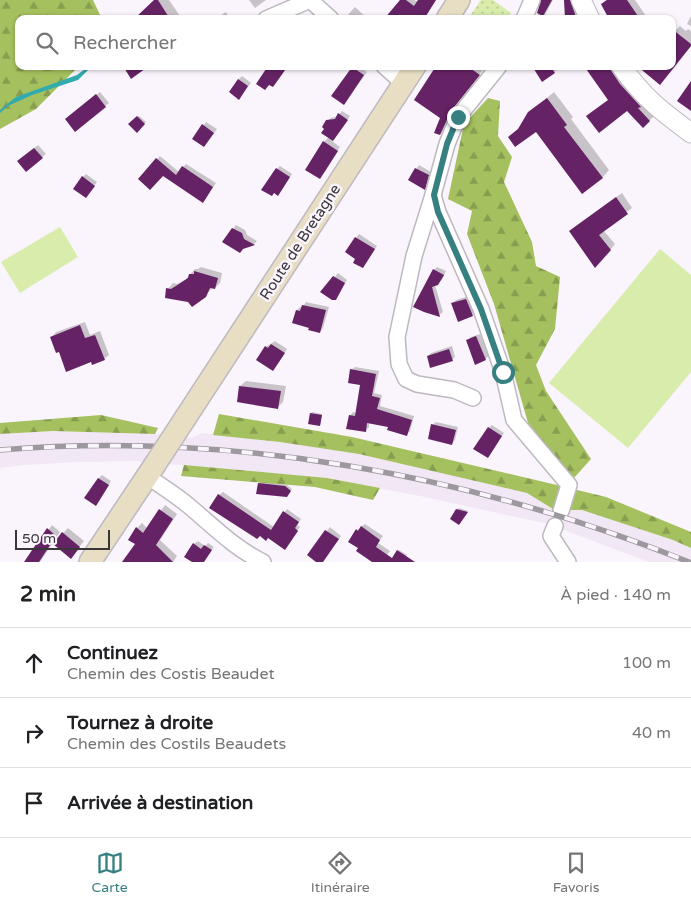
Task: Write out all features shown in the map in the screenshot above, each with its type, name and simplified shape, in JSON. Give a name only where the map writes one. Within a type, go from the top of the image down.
[{"type":"main road","points":[[449,15],[459,0]]},
{"type":"main road","name":"Route de Bretagne","points":[[90,562],[410,75]]},
{"type":"street","points":[[275,15],[310,0],[327,15]]},
{"type":"street","points":[[526,15],[532,0]]},
{"type":"street","points":[[581,0],[588,15]]},
{"type":"street","points":[[396,70],[410,75]]},
{"type":"street","points":[[473,398],[454,390],[417,384],[406,379],[399,364],[397,337],[414,256],[434,195],[447,144],[458,117],[496,70]]},
{"type":"street","points":[[624,70],[657,108],[691,133]]},
{"type":"street","points":[[434,195],[438,212],[487,327],[503,372],[514,420],[569,486],[561,512]]},
{"type":"street","points":[[150,471],[212,528],[234,545],[263,562]]},
{"type":"street","points":[[555,526],[551,536],[568,562]]},
{"type":"shaded area","points":[[53,431],[155,434],[192,438],[202,433],[359,454],[527,493],[553,509],[568,513],[571,510],[582,510],[673,540],[691,548],[691,562],[649,562],[548,524],[327,478],[136,461],[77,462],[0,468],[0,434]]},
{"type":"green space","points":[[0,0],[93,0],[100,15],[15,15],[15,70],[75,70],[36,109],[0,129]]},
{"type":"green space","points":[[481,0],[493,0],[511,13],[510,15],[471,15]]},
{"type":"green space","points":[[488,98],[500,101],[498,136],[512,157],[504,182],[532,242],[536,266],[560,277],[555,329],[536,365],[546,391],[591,459],[573,479],[528,423],[494,304],[467,234],[472,211],[448,199],[464,124]]},
{"type":"green space","points":[[60,227],[78,257],[20,293],[1,262]]},
{"type":"green space","points":[[660,249],[691,275],[691,372],[628,448],[549,383]]},
{"type":"green space","points":[[219,414],[352,437],[561,486],[553,509],[527,493],[359,454],[280,442],[213,435]]},
{"type":"green space","points":[[101,415],[158,428],[155,434],[53,431],[0,434],[0,423]]},
{"type":"green space","points":[[184,465],[327,478],[380,488],[373,500],[315,487],[181,476]]},
{"type":"green space","points":[[573,489],[606,497],[691,532],[691,548],[673,540],[582,510],[571,510],[568,514],[565,507]]},
{"type":"water","points":[[84,70],[88,70],[78,80],[32,95],[8,106],[0,113],[0,110],[16,97],[77,75]]},
{"type":"building","points":[[154,0],[158,0],[167,15],[138,15]]},
{"type":"building","points":[[400,0],[406,0],[414,6],[418,0],[436,0],[427,15],[387,15]]},
{"type":"building","points":[[541,0],[552,0],[544,15],[537,13]]},
{"type":"building","points":[[564,0],[570,0],[575,15],[565,15]]},
{"type":"building","points":[[607,0],[627,0],[637,15],[607,15],[601,4]]},
{"type":"building","points":[[676,32],[691,46],[676,65]]},
{"type":"building","points":[[125,70],[143,70],[131,79]]},
{"type":"building","points":[[265,70],[285,70],[273,87],[269,85],[265,90],[256,84]]},
{"type":"building","points":[[350,70],[356,70],[364,75],[344,105],[331,96]]},
{"type":"building","points":[[433,70],[473,70],[480,75],[451,111],[440,135],[434,133],[440,118],[414,100]]},
{"type":"building","points":[[534,70],[553,70],[555,73],[542,82]]},
{"type":"building","points":[[587,70],[611,70],[620,84],[641,107],[638,108],[650,121],[643,128],[627,111],[599,133],[586,116],[608,100]]},
{"type":"building","points":[[642,70],[672,70],[660,85]]},
{"type":"building","points":[[238,79],[248,86],[239,100],[229,92]]},
{"type":"building","points":[[691,81],[691,111],[677,101]]},
{"type":"building","points":[[96,94],[106,107],[75,132],[65,119]]},
{"type":"building","points":[[547,98],[567,125],[564,127],[603,178],[582,194],[536,132],[515,147],[508,137],[518,129],[528,112]]},
{"type":"building","points":[[338,113],[348,120],[333,141],[321,133],[324,129],[322,127],[326,120],[335,119]]},
{"type":"building","points":[[137,116],[145,124],[137,133],[128,124]]},
{"type":"building","points":[[202,124],[214,133],[204,147],[192,139]]},
{"type":"building","points":[[323,141],[338,151],[320,179],[305,170]]},
{"type":"building","points":[[34,148],[43,158],[26,172],[17,161]]},
{"type":"building","points":[[156,158],[176,175],[182,166],[213,187],[203,203],[163,176],[150,190],[138,179]]},
{"type":"building","points":[[276,168],[290,177],[278,196],[274,193],[272,196],[261,190]]},
{"type":"building","points":[[415,168],[429,175],[425,190],[408,180]]},
{"type":"building","points":[[82,176],[95,186],[86,198],[73,189]]},
{"type":"building","points":[[616,197],[628,214],[599,235],[611,250],[595,268],[569,231]]},
{"type":"building","points":[[232,228],[242,233],[244,239],[255,245],[243,249],[240,253],[222,242]]},
{"type":"building","points":[[355,237],[375,249],[363,268],[353,263],[355,259],[345,252]]},
{"type":"building","points":[[433,269],[444,275],[438,285],[432,287],[440,317],[413,307]]},
{"type":"building","points":[[194,271],[218,278],[215,289],[210,288],[206,297],[192,307],[188,302],[165,298],[166,288],[171,289],[188,278],[189,274],[194,274]]},
{"type":"building","points":[[333,276],[345,283],[336,300],[332,300],[320,292]]},
{"type":"building","points":[[466,299],[473,316],[458,322],[451,303]]},
{"type":"building","points":[[302,305],[326,310],[320,333],[292,323],[296,310],[300,311]]},
{"type":"building","points":[[80,325],[85,338],[95,335],[105,360],[92,365],[91,362],[66,372],[59,352],[56,353],[50,337]]},
{"type":"building","points":[[476,336],[486,360],[475,365],[466,340]]},
{"type":"building","points":[[271,344],[285,353],[273,371],[256,360],[265,346],[268,348]]},
{"type":"building","points":[[449,349],[453,361],[430,368],[427,356]]},
{"type":"building","points":[[350,369],[376,374],[372,396],[380,398],[377,409],[412,420],[407,436],[387,430],[388,427],[367,423],[366,432],[346,429],[349,415],[355,416],[360,385],[348,383]]},
{"type":"building","points":[[239,386],[281,391],[278,409],[237,402]]},
{"type":"building","points":[[310,413],[322,415],[320,426],[308,424]]},
{"type":"building","points":[[431,424],[456,430],[452,445],[428,439]]},
{"type":"building","points":[[488,427],[502,436],[488,458],[473,449]]},
{"type":"building","points":[[98,478],[109,485],[96,506],[84,498]]},
{"type":"building","points":[[258,483],[285,486],[291,491],[287,497],[256,494]]},
{"type":"building","points":[[218,494],[271,530],[283,511],[299,522],[295,528],[298,531],[285,550],[268,538],[266,541],[260,536],[257,539],[209,508]]},
{"type":"building","points":[[159,509],[173,519],[156,545],[173,562],[122,562],[135,544],[128,540],[136,527],[143,533]]},
{"type":"building","points":[[456,509],[468,512],[459,525],[450,519]]},
{"type":"building","points":[[361,526],[380,540],[376,547],[392,558],[397,550],[415,562],[372,562],[356,551],[358,548],[348,542],[356,529],[358,531]]},
{"type":"building","points":[[47,528],[56,536],[39,562],[24,562]]},
{"type":"building","points":[[325,530],[339,539],[323,562],[316,562],[307,555]]},
{"type":"building","points":[[62,532],[80,547],[71,559],[53,544]]},
{"type":"building","points":[[193,543],[201,549],[204,545],[212,550],[204,562],[192,562],[184,557]]},
{"type":"railway","points":[[0,450],[88,446],[176,447],[264,454],[351,466],[437,483],[522,505],[606,531],[689,562]]},
{"type":"route","points":[[458,117],[447,144],[434,195],[438,212],[481,309],[503,372]]}]
